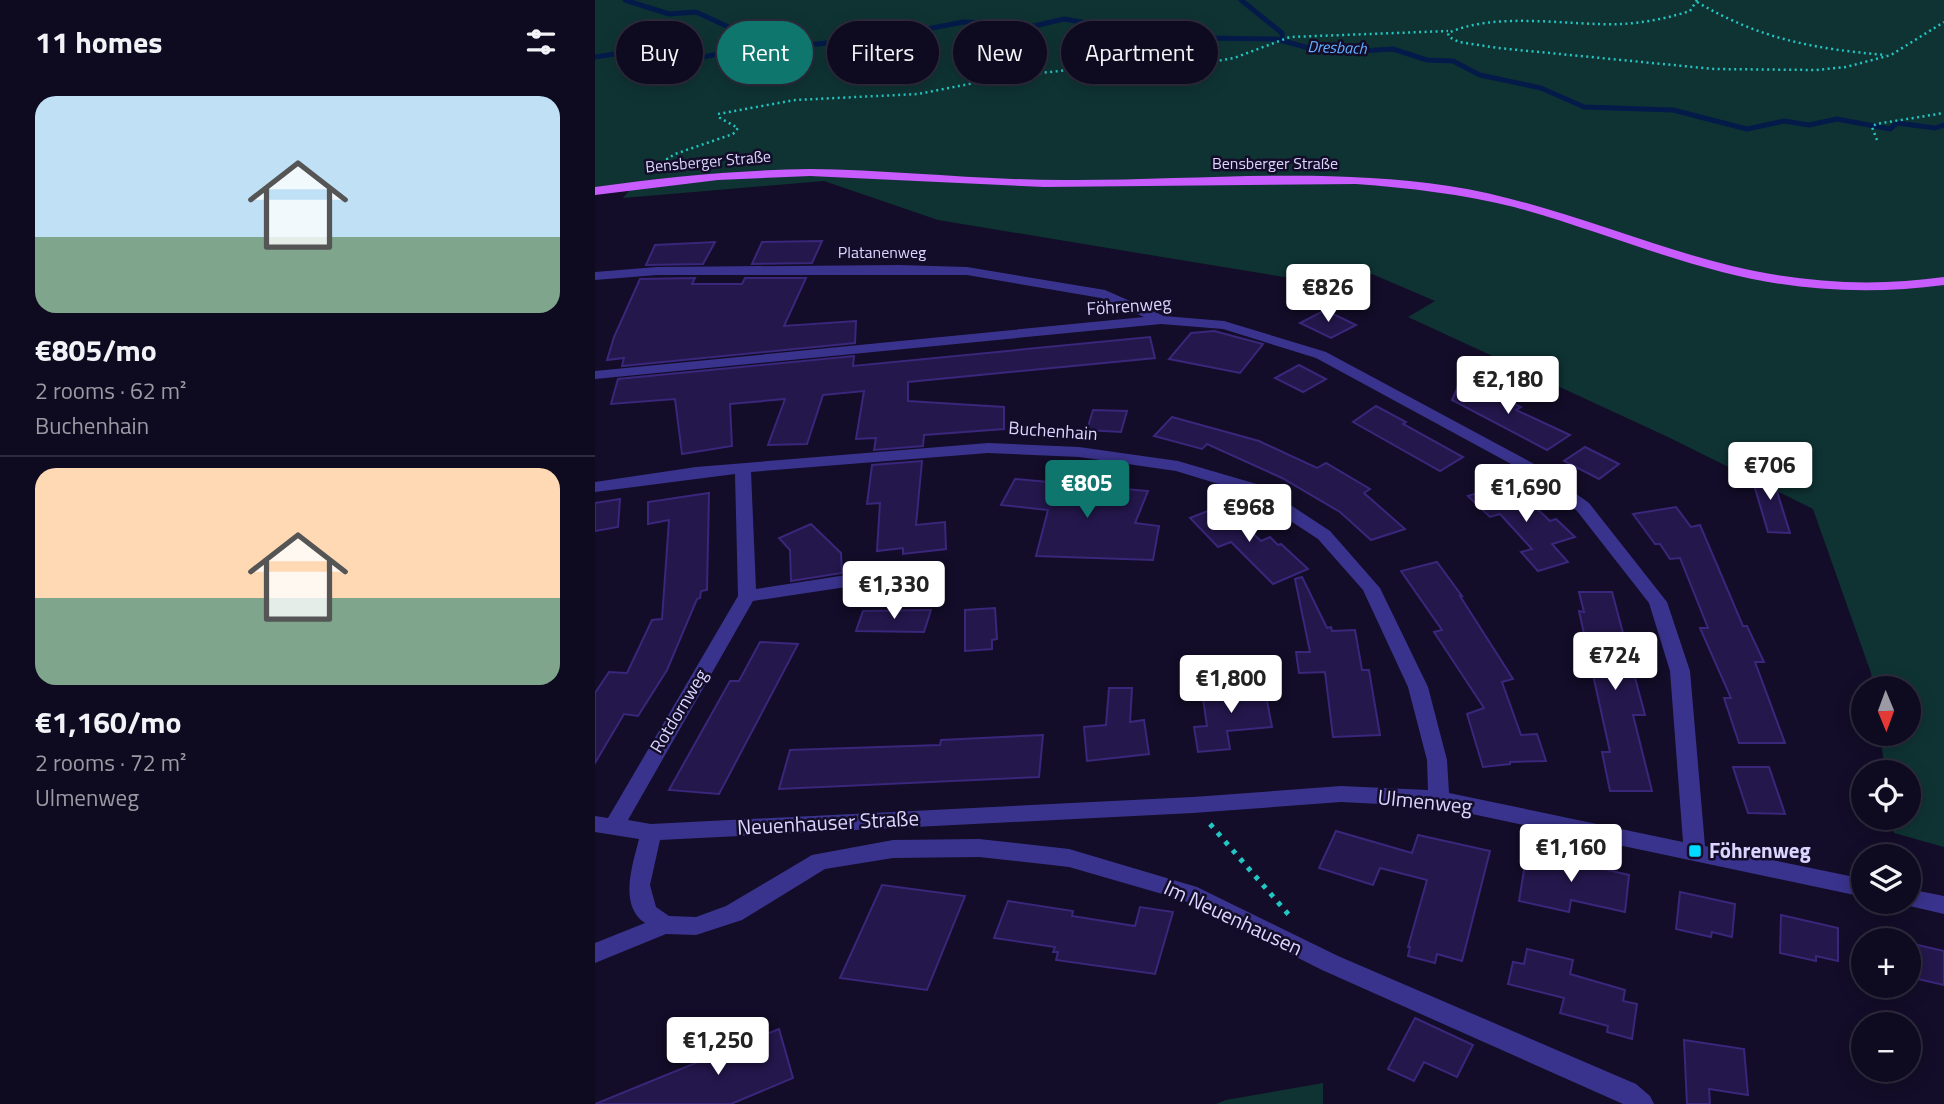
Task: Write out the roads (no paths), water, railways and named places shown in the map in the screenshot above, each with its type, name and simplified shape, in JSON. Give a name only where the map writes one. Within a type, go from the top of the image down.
[{"type":"main road","name":"Bensberger Straße","points":[[595,191],[680,179],[798,173],[1071,184],[1240,179],[1369,180],[1452,190],[1489,198],[1564,217],[1727,269],[1789,281],[1877,287],[1944,281]]},
{"type":"street","name":"Platanenweg","points":[[595,276],[657,271],[967,271],[1105,294],[1161,320]]},
{"type":"street","name":"Föhrenweg","points":[[595,375],[1161,320],[1224,325],[1321,355],[1530,468],[1583,507],[1658,602],[1680,671],[1695,851]]},
{"type":"street","name":"Buchenhain","points":[[595,487],[744,468],[988,448],[1079,452],[1178,466],[1254,489],[1324,535],[1371,588],[1418,687],[1437,760],[1439,799]]},
{"type":"street","points":[[744,468],[747,596],[879,576]]},
{"type":"street","name":"Rotdornweg","points":[[604,826],[747,596]]},
{"type":"street","name":"Ulmenweg","points":[[1062,812],[1341,794],[1439,799],[1851,885]]},
{"type":"street","name":"Neuenhauser Straße","points":[[604,826],[651,832],[1062,812]]},
{"type":"street","points":[[651,832],[639,885],[646,912],[665,925]]},
{"type":"street","name":"Im Neuenhausen","points":[[665,925],[696,926],[734,913],[820,861],[844,857],[893,849],[979,848],[1069,858],[1189,893],[1330,963],[1627,1092],[1641,1104]]},
{"type":"street","points":[[1921,900],[1944,905]]},
{"type":"street","points":[[595,953],[665,925]]},
{"type":"waterway","points":[[625,0],[669,14],[696,12],[717,22]]},
{"type":"waterway","points":[[1241,0],[1282,33],[1282,41]]},
{"type":"waterway","name":"Dresbach","points":[[813,44],[891,36],[963,22],[1034,26],[1064,19],[1121,29],[1134,36],[1170,44],[1206,38],[1282,41]]},
{"type":"waterway","name":"Dresbach","points":[[1282,41],[1309,48],[1346,46],[1362,51],[1393,49],[1427,60],[1453,61],[1480,75],[1541,88],[1584,107],[1673,110],[1747,129],[1784,121],[1809,125],[1837,119],[1890,129],[1897,123],[1935,128],[1944,125]]},
{"type":"waterway","name":"Dresbach","points":[[595,57],[634,51],[672,50],[699,58],[717,54]]},
{"type":"place","name":"Föhrenweg","points":[[1695,851]]}]
